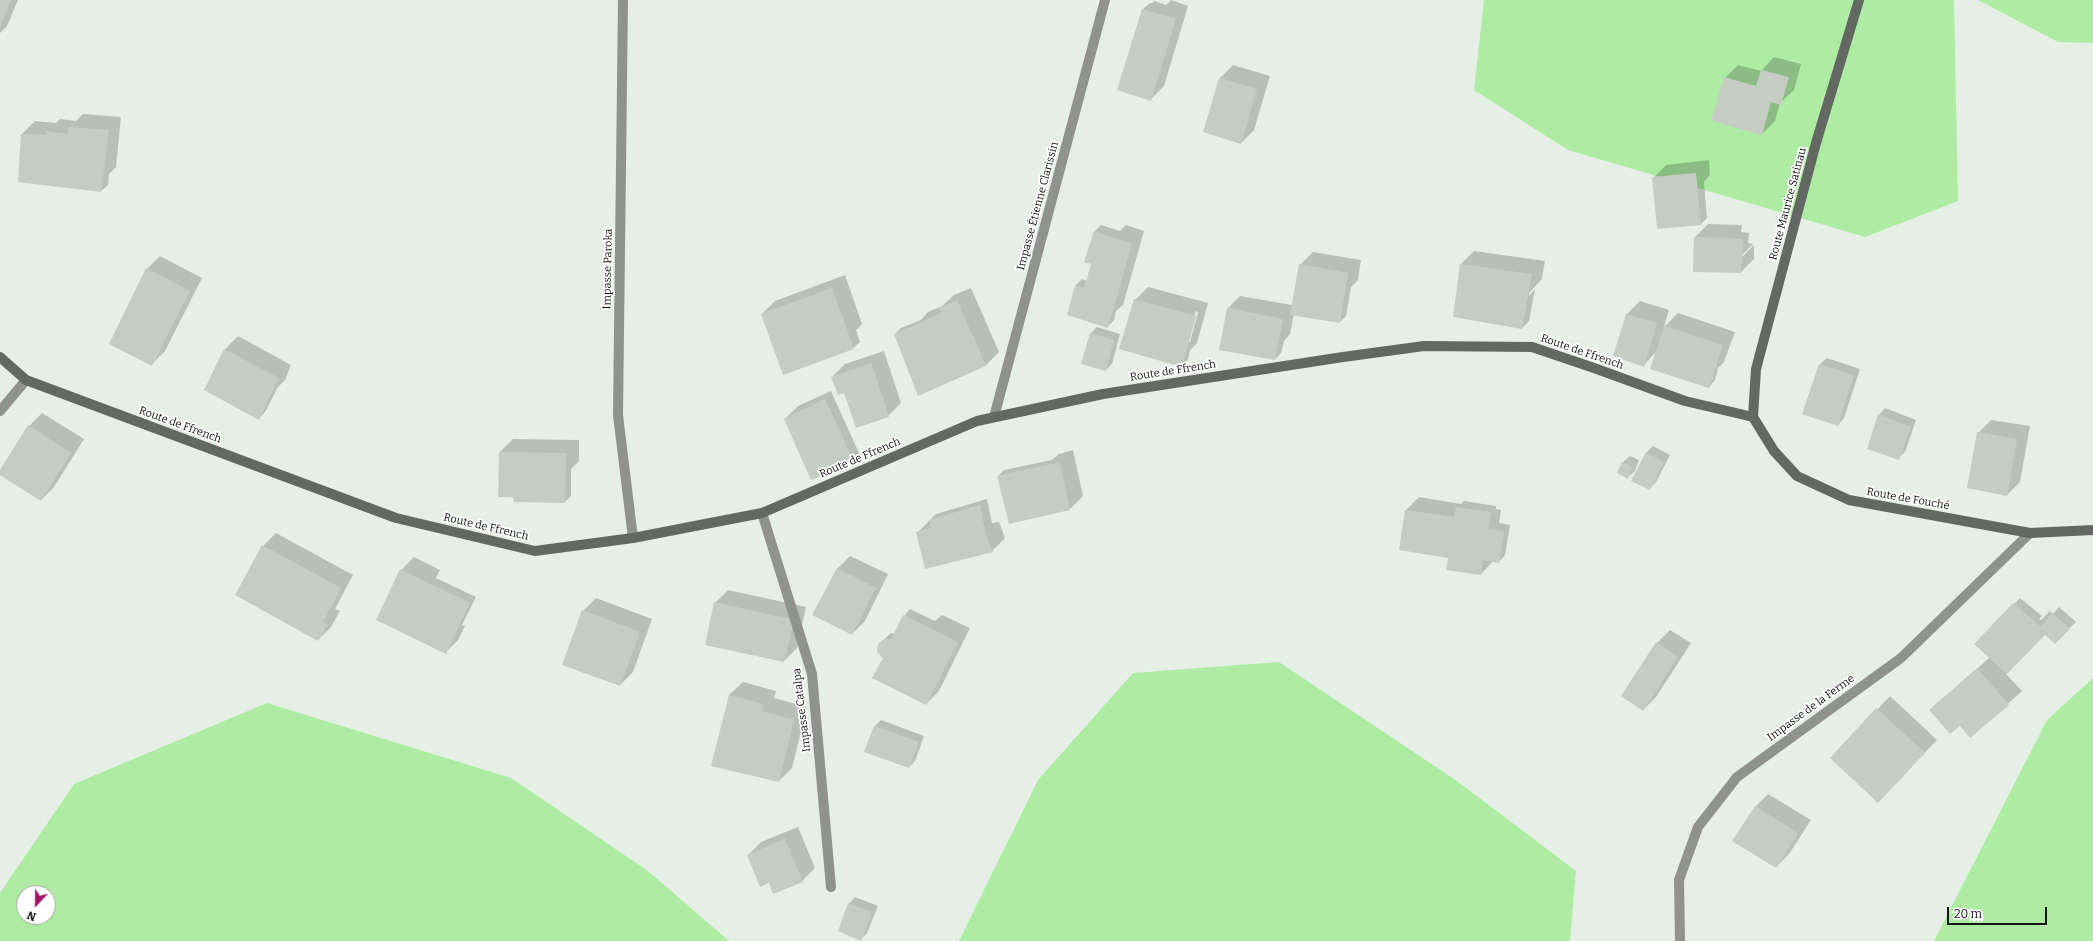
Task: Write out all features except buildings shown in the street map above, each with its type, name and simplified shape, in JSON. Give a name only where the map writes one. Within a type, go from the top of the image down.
[{"type":"main road","name":"Route Maurice Satinau","points":[[1753,417],[1756,368],[1816,143],[1859,0]]},
{"type":"main road","name":"Route de Ffrench","points":[[0,357],[26,380],[396,518],[534,551],[633,538],[762,513],[977,421],[994,417],[1103,394],[1343,357],[1432,346],[1532,347],[1685,401],[1753,417]]},
{"type":"main road","name":"Route de Fouché","points":[[1753,417],[1774,450],[1797,476],[1849,500],[2030,533],[2093,530]]},
{"type":"street","name":"Impasse Paroka","points":[[623,0],[618,415],[633,538]]},
{"type":"street","name":"Impasse Étienne Clarissin","points":[[994,417],[1106,0]]},
{"type":"street","points":[[0,411],[26,380]]},
{"type":"street","name":"Impasse Catalpa","points":[[762,513],[812,674],[831,887]]},
{"type":"street","name":"Impasse de la Ferme","points":[[1680,941],[1679,880],[1698,827],[1737,777],[1901,658],[2030,533]]},
{"type":"green space","points":[[1484,0],[1954,0],[1958,201],[1865,237],[1568,150],[1474,90]]},
{"type":"green space","points":[[1978,0],[2093,0],[2093,43],[2058,42]]},
{"type":"green space","points":[[1279,662],[1457,781],[1576,871],[1570,941],[959,941],[1038,780],[1133,673]]},
{"type":"green space","points":[[2093,678],[2093,941],[1934,941],[2047,720]]},
{"type":"green space","points":[[267,703],[511,778],[648,871],[729,941],[0,941],[0,893],[74,784]]}]
